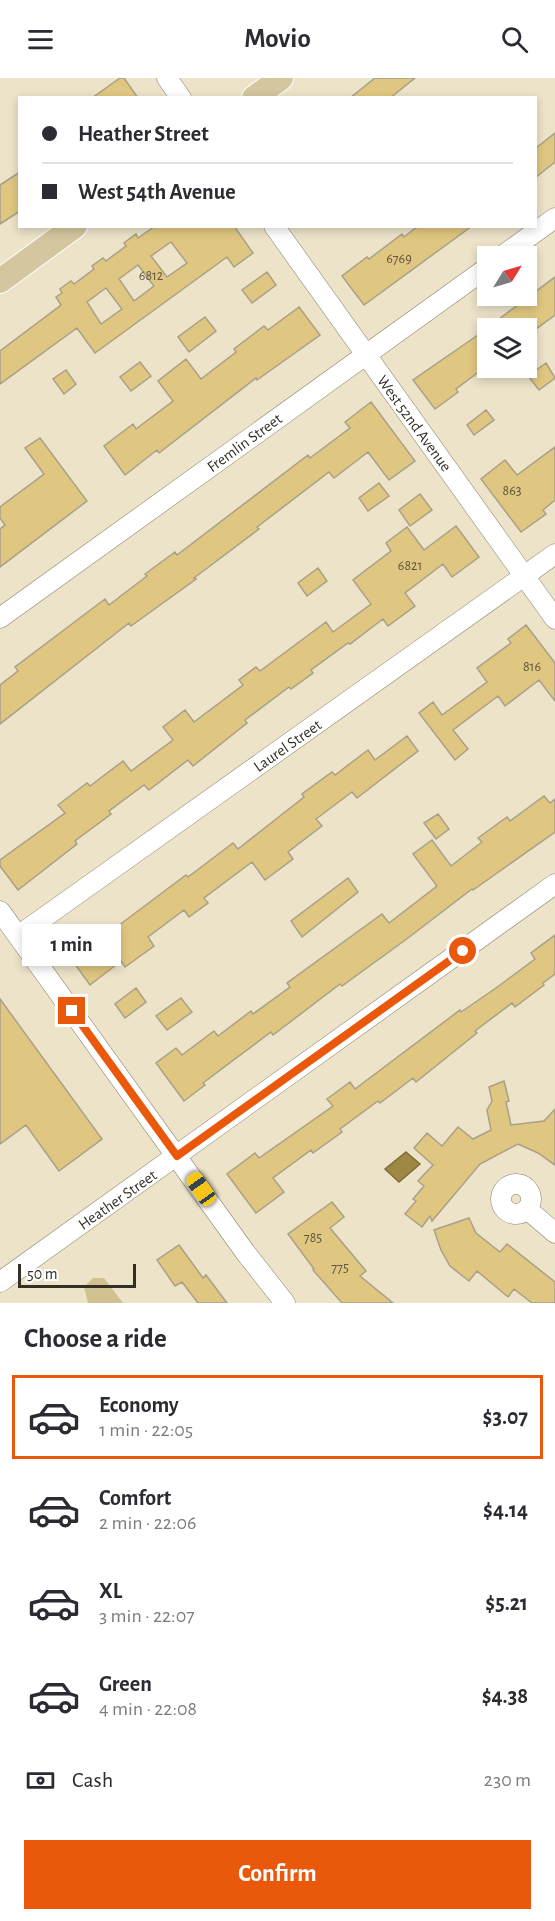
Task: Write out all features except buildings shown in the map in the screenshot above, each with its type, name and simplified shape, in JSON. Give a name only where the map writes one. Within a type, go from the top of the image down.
[{"type":"main road","points":[[257,96],[281,78]]},
{"type":"main road","points":[[0,281],[72,228]]},
{"type":"street","points":[[167,78],[180,96]]},
{"type":"street","points":[[516,246],[555,218]]},
{"type":"street","name":"West 52nd Avenue","points":[[275,228],[555,619]]},
{"type":"street","name":"Fremlin Street","points":[[0,618],[477,275]]},
{"type":"street","name":"Laurel Street","points":[[18,936],[555,554]]},
{"type":"street","name":"Heather Street","points":[[0,1282],[555,884]]},
{"type":"street","points":[[0,911],[270,1287],[285,1303]]},
{"type":"street","points":[[527,1209],[555,1233]]},
{"type":"shaded area","points":[[406,1152],[420,1164],[399,1182],[385,1169]]},
{"type":"shaded area","points":[[93,1278],[104,1278],[123,1303],[88,1303],[84,1287]]},
{"type":"route","points":[[72,1011],[177,1156],[463,951]]}]
